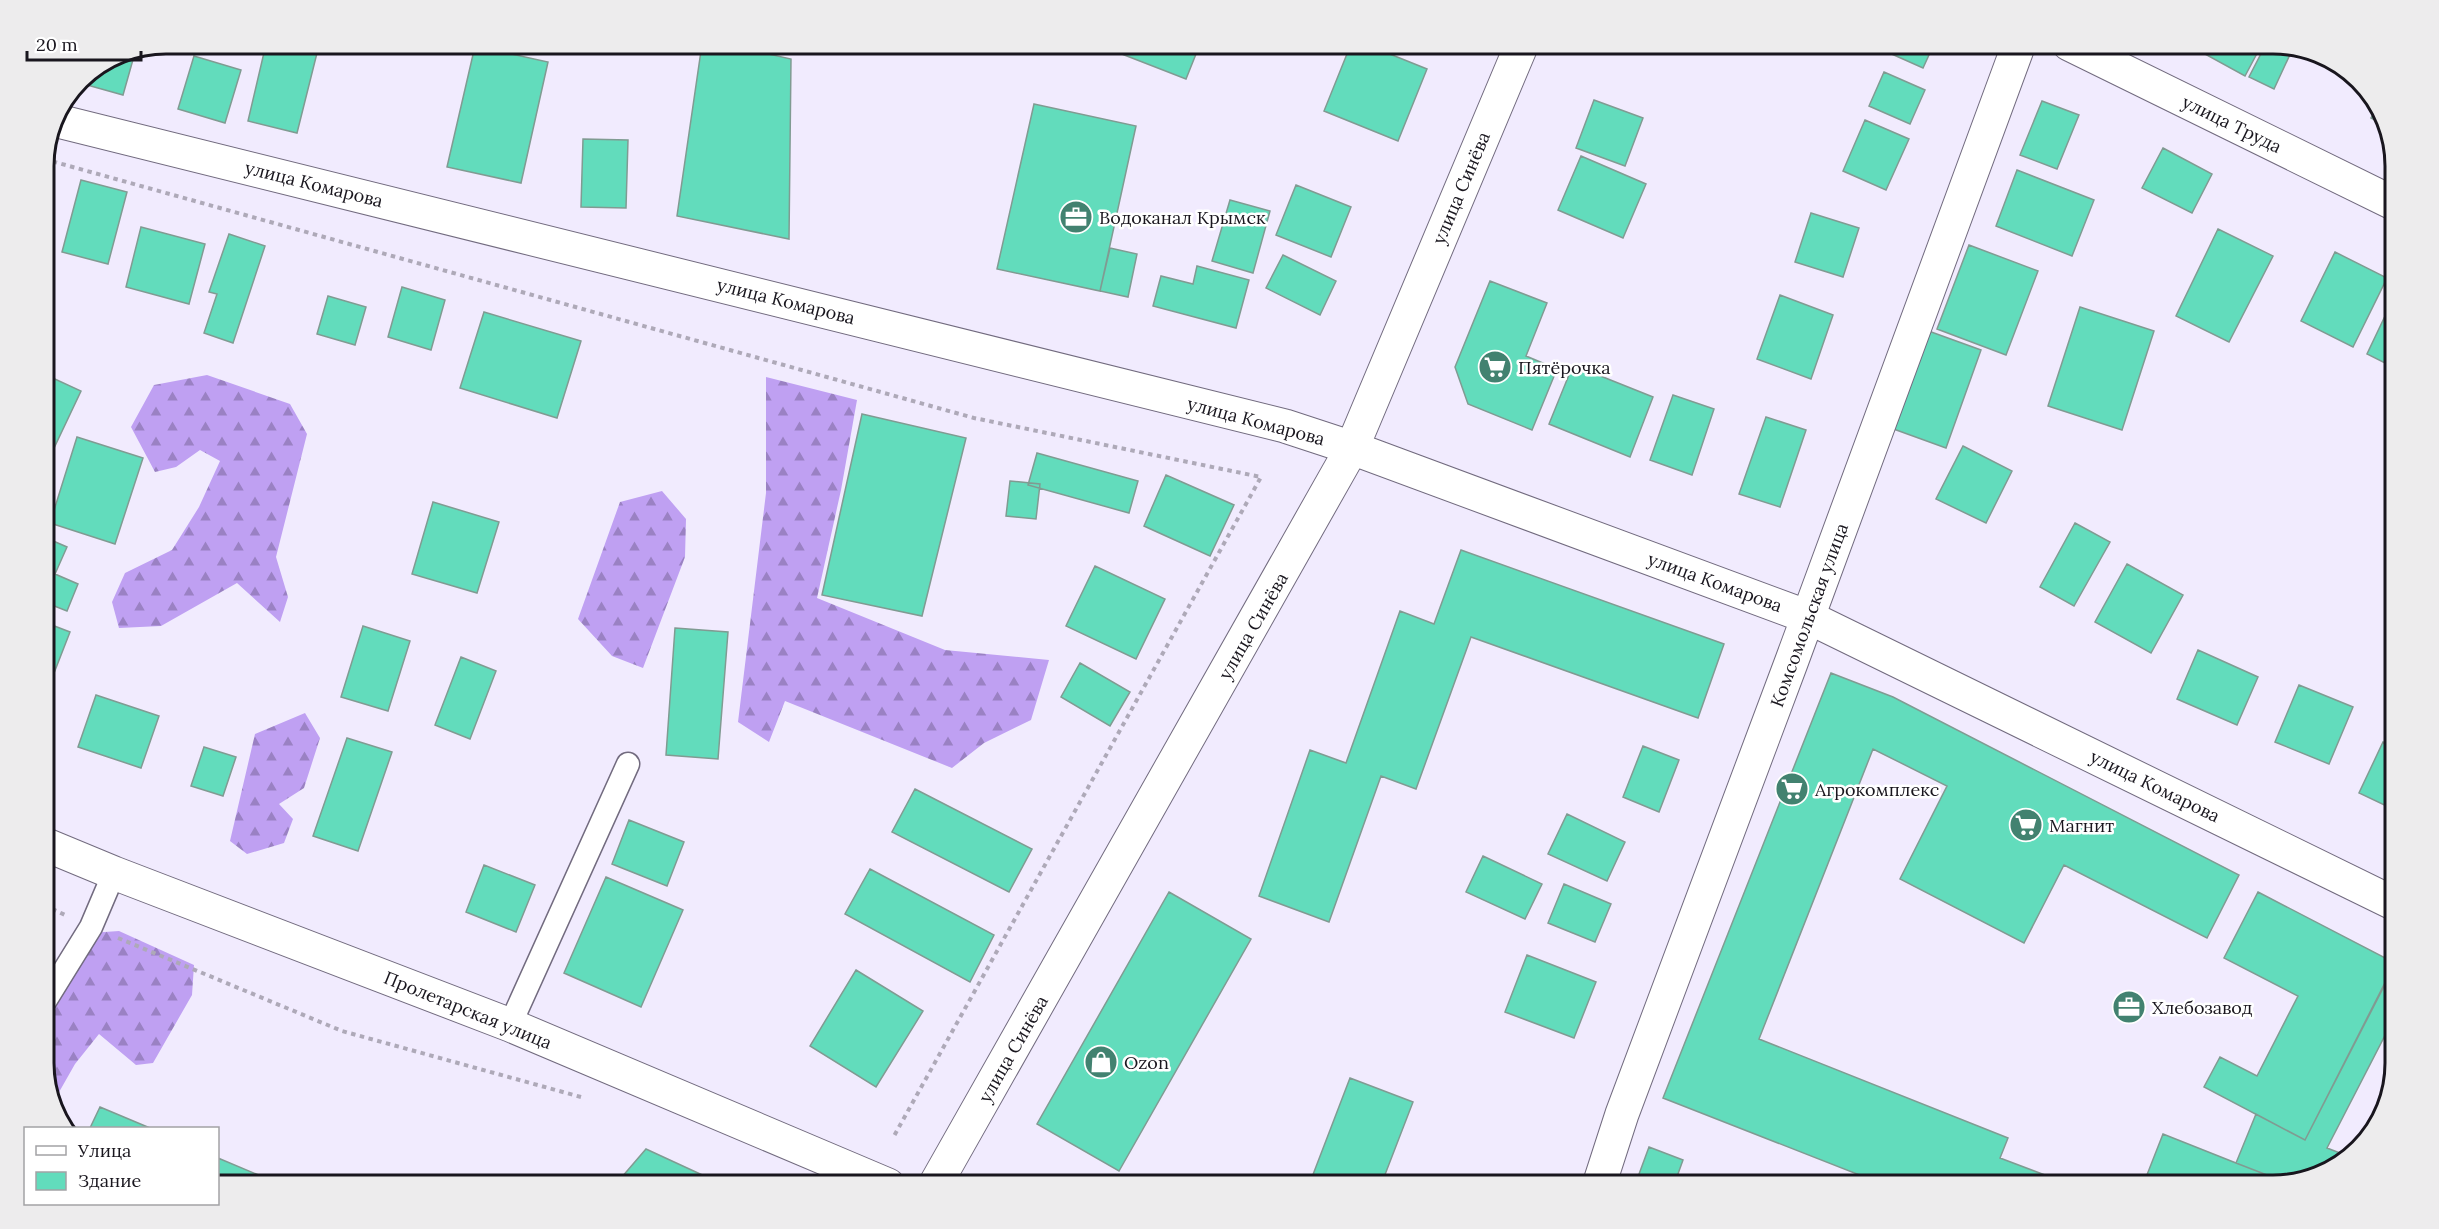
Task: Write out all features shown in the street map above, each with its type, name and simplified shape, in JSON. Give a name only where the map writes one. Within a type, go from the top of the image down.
[{"type":"street","name":"улица Синёва","points":[[941,1175],[1352,448],[1518,54]]},
{"type":"street","name":"Комсомольская улица","points":[[1602,1175],[1622,1114],[1809,617],[2015,54]]},
{"type":"street","name":"улица Труда","points":[[2089,54],[2385,199]]},
{"type":"street","name":"улица Комарова","points":[[63,122],[1285,426],[1352,448],[1809,617],[2385,899]]},
{"type":"street","name":"Пролетарская улица","points":[[54,848],[510,1025],[864,1175]]},
{"type":"lane","points":[[510,1025],[628,764]]},
{"type":"lane","points":[[54,987],[91,927],[114,873]]},
{"type":"path","points":[[54,162],[974,418],[1262,477],[894,1136]]},
{"type":"path","points":[[54,909],[91,927],[342,1031],[587,1099]]},
{"type":"green space","points":[[207,375],[290,404],[307,434],[276,557],[288,597],[280,622],[237,583],[161,626],[119,628],[112,602],[125,573],[172,550],[199,507],[220,461],[200,450],[176,467],[155,472],[131,427],[154,385]]},
{"type":"green space","points":[[766,377],[857,400],[841,490],[817,598],[945,650],[1049,660],[1031,720],[984,743],[952,768],[785,701],[769,742],[738,722],[766,493]]},
{"type":"green space","points":[[662,491],[686,519],[685,557],[643,668],[612,656],[578,619],[620,502]]},
{"type":"green space","points":[[305,713],[320,738],[304,788],[279,804],[293,819],[284,843],[247,854],[230,841],[255,734]]},
{"type":"green space","points":[[119,931],[194,965],[192,995],[153,1063],[136,1065],[99,1034],[75,1064],[58,1093],[54,1070],[54,999],[90,933]]},
{"type":"building","points":[[264,54],[317,54],[297,133],[248,121]]},
{"type":"building","points":[[473,54],[512,54],[548,62],[521,183],[447,167]]},
{"type":"building","points":[[701,54],[768,54],[791,59],[789,239],[677,216]]},
{"type":"building","points":[[1122,54],[1196,54],[1186,79]]},
{"type":"building","points":[[1347,54],[1390,54],[1427,69],[1398,141],[1324,111]]},
{"type":"building","points":[[1892,54],[1929,54],[1923,68]]},
{"type":"building","points":[[2205,54],[2257,54],[2245,76]]},
{"type":"building","points":[[2261,54],[2290,55],[2274,89],[2249,77]]},
{"type":"building","points":[[194,56],[241,70],[225,123],[178,109]]},
{"type":"building","points":[[133,59],[123,95],[89,85],[110,69]]},
{"type":"building","points":[[1884,72],[1925,90],[1910,124],[1869,106]]},
{"type":"building","points":[[1594,100],[1643,118],[1625,166],[1576,148]]},
{"type":"building","points":[[2042,101],[2079,115],[2057,169],[2020,155]]},
{"type":"building","points":[[1034,104],[1136,126],[1100,291],[997,269]]},
{"type":"building","points":[[1865,120],[1909,139],[1886,190],[1843,171]]},
{"type":"building","points":[[583,139],[628,140],[626,208],[581,207]]},
{"type":"building","points":[[2163,148],[2212,174],[2192,213],[2142,188]]},
{"type":"building","points":[[1581,156],[1646,184],[1623,238],[1558,210]]},
{"type":"building","points":[[2017,170],[2094,200],[2072,256],[1996,226]]},
{"type":"building","points":[[81,180],[127,192],[108,264],[62,252]]},
{"type":"building","points":[[1296,185],[1351,207],[1331,257],[1276,235]]},
{"type":"building","points":[[1230,200],[1270,211],[1253,273],[1212,261]]},
{"type":"building","points":[[1811,213],[1859,228],[1843,277],[1795,262]]},
{"type":"building","points":[[141,227],[205,244],[189,304],[126,287]]},
{"type":"building","points":[[2218,229],[2273,256],[2229,342],[2176,316]]},
{"type":"building","points":[[229,234],[265,246],[233,343],[204,333],[217,294],[209,292]]},
{"type":"building","points":[[1969,245],[2038,271],[2006,355],[1937,329]]},
{"type":"building","points":[[1110,248],[1137,254],[1128,297],[1100,291]]},
{"type":"building","points":[[2335,252],[2385,277],[2385,282],[2353,347],[2301,321]]},
{"type":"building","points":[[1283,255],[1336,281],[1320,315],[1266,288]]},
{"type":"building","points":[[1197,266],[1249,280],[1236,328],[1153,306],[1161,276],[1193,284]]},
{"type":"building","points":[[1490,281],[1547,303],[1526,356],[1557,369],[1532,430],[1468,404],[1455,367]]},
{"type":"building","points":[[402,287],[445,300],[431,350],[388,337]]},
{"type":"building","points":[[1780,295],[1833,315],[1811,379],[1757,359]]},
{"type":"building","points":[[328,296],[366,307],[355,345],[317,334]]},
{"type":"building","points":[[2080,307],[2154,331],[2122,430],[2048,406]]},
{"type":"building","points":[[484,312],[581,341],[557,418],[460,388]]},
{"type":"building","points":[[2385,316],[2385,363],[2367,354]]},
{"type":"building","points":[[1923,329],[1981,350],[1946,448],[1888,427]]},
{"type":"building","points":[[1573,365],[1653,397],[1630,457],[1549,424]]},
{"type":"building","points":[[54,379],[81,391],[54,448]]},
{"type":"building","points":[[1673,395],[1714,409],[1692,475],[1650,460]]},
{"type":"building","points":[[862,414],[966,438],[922,616],[822,595]]},
{"type":"building","points":[[1766,417],[1806,430],[1780,507],[1739,494]]},
{"type":"building","points":[[77,437],[143,458],[115,544],[54,524],[54,510]]},
{"type":"building","points":[[1963,446],[2012,471],[1986,523],[1936,499]]},
{"type":"building","points":[[1037,453],[1138,481],[1129,513],[1028,485]]},
{"type":"building","points":[[1166,475],[1234,505],[1210,556],[1144,526]]},
{"type":"building","points":[[1010,481],[1040,484],[1036,519],[1006,516]]},
{"type":"building","points":[[433,502],[499,522],[477,593],[412,574]]},
{"type":"building","points":[[2075,523],[2110,542],[2074,606],[2040,587]]},
{"type":"building","points":[[54,541],[67,547],[55,574],[78,584],[67,611],[54,606]]},
{"type":"building","points":[[1461,550],[1724,644],[1698,718],[1471,637],[1416,789],[1381,776],[1329,922],[1259,896],[1310,750],[1346,763],[1400,611],[1434,624]]},
{"type":"building","points":[[2127,564],[2183,595],[2151,653],[2095,622]]},
{"type":"building","points":[[1095,566],[1165,599],[1136,659],[1066,626]]},
{"type":"building","points":[[54,626],[70,632],[54,673]]},
{"type":"building","points":[[363,626],[410,641],[388,711],[341,697]]},
{"type":"building","points":[[675,628],[728,632],[718,759],[666,755]]},
{"type":"building","points":[[2198,650],[2258,677],[2237,725],[2177,699]]},
{"type":"building","points":[[461,657],[496,671],[470,739],[435,725]]},
{"type":"building","points":[[1080,663],[1130,692],[1110,726],[1061,697]]},
{"type":"building","points":[[1831,673],[1893,697],[2239,875],[2207,938],[2064,865],[2024,943],[1900,879],[1947,786],[1873,749],[1759,1039],[2008,1138],[2000,1158],[2045,1175],[1859,1175],[1663,1098]]},
{"type":"building","points":[[2299,685],[2353,707],[2329,764],[2275,742]]},
{"type":"building","points":[[96,695],[159,716],[141,768],[78,747]]},
{"type":"building","points":[[347,738],[392,752],[358,851],[313,836]]},
{"type":"building","points":[[2383,742],[2385,743],[2385,805],[2359,793]]},
{"type":"building","points":[[1643,746],[1679,760],[1659,812],[1623,797]]},
{"type":"building","points":[[204,747],[236,757],[223,796],[191,786]]},
{"type":"building","points":[[915,789],[1032,849],[1009,892],[892,832]]},
{"type":"building","points":[[1567,814],[1625,842],[1607,881],[1548,854]]},
{"type":"building","points":[[629,820],[684,842],[667,886],[612,864]]},
{"type":"building","points":[[1483,856],[1542,884],[1525,919],[1466,892]]},
{"type":"building","points":[[484,865],[535,885],[516,932],[466,912]]},
{"type":"building","points":[[870,869],[994,935],[970,982],[845,914]]},
{"type":"building","points":[[606,877],[683,910],[641,1007],[564,973]]},
{"type":"building","points":[[1564,884],[1611,904],[1595,942],[1548,923]]},
{"type":"building","points":[[1169,892],[1251,939],[1119,1171],[1037,1124]]},
{"type":"building","points":[[2258,892],[2385,958],[2385,983],[2305,1140],[2204,1087],[2220,1057],[2257,1076],[2298,996],[2224,958]]},
{"type":"building","points":[[1527,955],[1596,982],[1574,1038],[1505,1012]]},
{"type":"building","points":[[856,970],[923,1011],[876,1087],[810,1046]]},
{"type":"building","points":[[2385,984],[2385,1035],[2327,1148],[2339,1153],[2316,1166],[2288,1174],[2267,1175],[2236,1163],[2256,1114],[2305,1140]]},
{"type":"building","points":[[1350,1078],[1413,1102],[1385,1175],[1313,1175]]},
{"type":"building","points":[[100,1107],[148,1127],[90,1127]]},
{"type":"building","points":[[2163,1134],[2267,1175],[2147,1175]]},
{"type":"building","points":[[1649,1147],[1683,1160],[1678,1175],[1639,1175]]},
{"type":"building","points":[[646,1149],[702,1175],[624,1175]]},
{"type":"building","points":[[219,1158],[258,1175],[219,1175]]},
{"type":"place","name":"Водоканал Крымск","points":[[1076,217]]},
{"type":"place","name":"Пятёрочка","points":[[1495,367]]},
{"type":"place","name":"Агрокомплекс","points":[[1792,789]]},
{"type":"place","name":"Магнит","points":[[2026,825]]},
{"type":"place","name":"Хлебозавод","points":[[2129,1007]]},
{"type":"place","name":"Ozon","points":[[1101,1062]]}]
